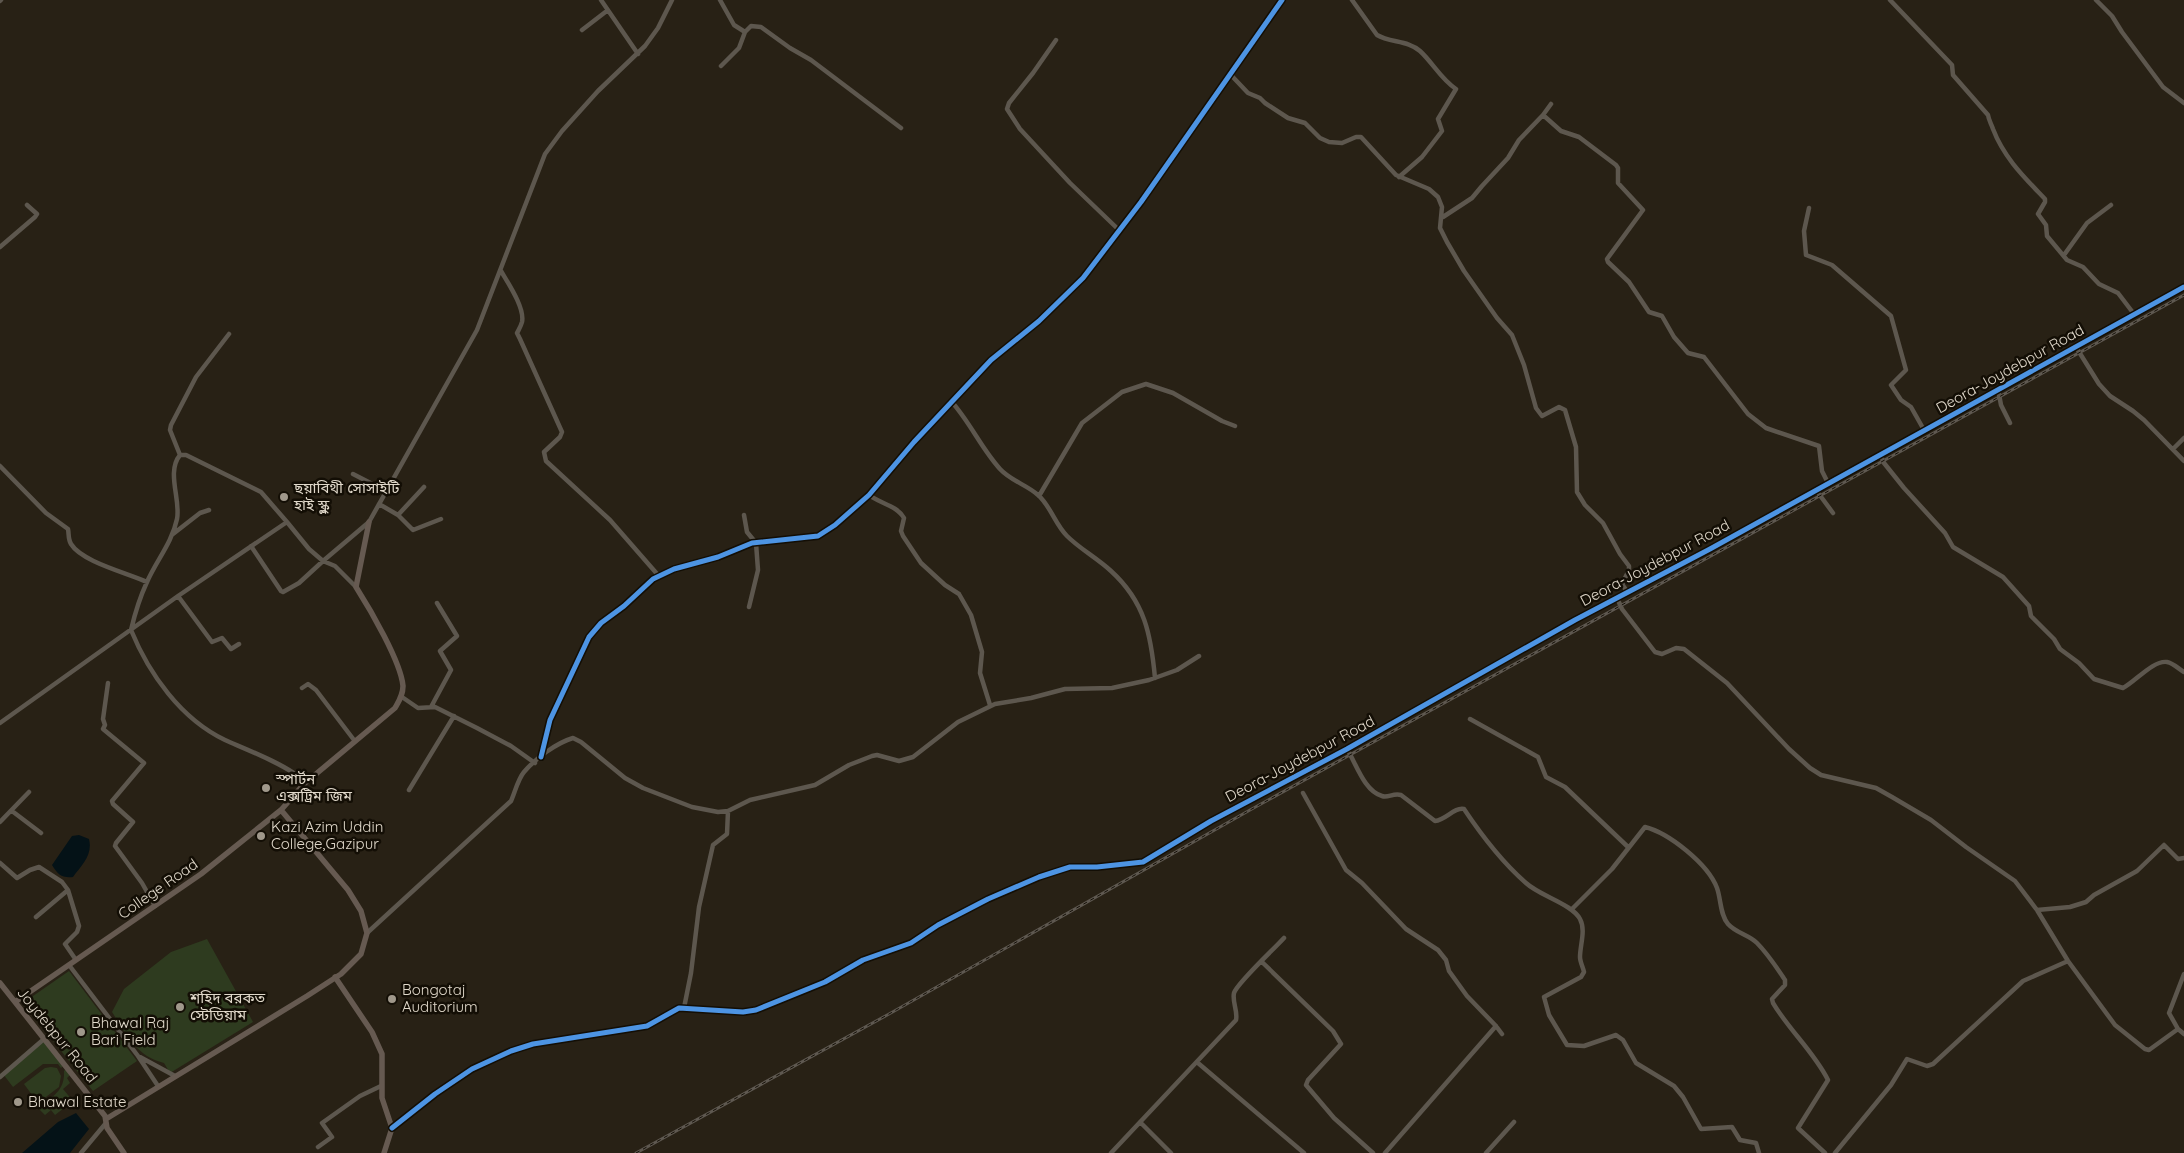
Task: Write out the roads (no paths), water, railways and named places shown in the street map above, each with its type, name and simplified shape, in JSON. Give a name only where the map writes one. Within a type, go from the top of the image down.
[{"type":"main road","points":[[369,522],[356,587],[375,618],[401,676],[402,697]]},
{"type":"main road","name":"College Road","points":[[14,1002],[201,874],[281,810],[304,784],[354,740],[395,708],[402,697]]},
{"type":"main road","points":[[106,1121],[158,1086],[335,978],[347,969],[361,954],[367,932],[361,911],[348,890],[281,810]]},
{"type":"main road","points":[[335,978],[378,1042],[382,1054],[381,1086],[383,1105],[392,1128],[384,1153]]},
{"type":"main road","name":"Joydebpur Road","points":[[1,985],[106,1121],[110,1133],[124,1153]]},
{"type":"street","points":[[601,0],[638,54]]},
{"type":"street","points":[[251,546],[283,592],[300,583],[369,522],[477,330],[545,154],[562,131],[598,91],[638,54],[658,28],[672,0]]},
{"type":"street","points":[[720,0],[734,25],[745,32]]},
{"type":"street","points":[[367,932],[511,801],[524,772],[536,763],[540,757],[550,720],[593,631],[658,576],[674,569],[718,557],[743,545],[818,536],[836,525],[869,495],[951,401],[991,360],[1064,297],[1083,278],[1120,231],[1282,0]]},
{"type":"street","points":[[1352,0],[1377,34],[1382,38],[1408,44],[1420,51],[1448,84],[1456,89],[1438,119],[1442,131],[1422,157],[1399,177]]},
{"type":"street","points":[[1890,0],[1952,65],[1953,75],[1988,115],[1989,122],[1999,144],[2017,169],[2045,199],[2039,216],[2046,225],[2046,236],[2070,262],[2086,270],[2098,283],[2118,293],[2134,314]]},
{"type":"street","points":[[2096,0],[2112,16],[2163,87],[2184,103]]},
{"type":"street","points":[[582,30],[608,10]]},
{"type":"street","points":[[721,66],[739,48],[745,32],[751,26],[761,27],[790,48],[811,60],[901,128]]},
{"type":"street","points":[[1056,40],[1033,73],[1008,103],[1007,109],[1012,119],[1051,163],[1120,231]]},
{"type":"street","points":[[1230,74],[1248,93],[1260,98],[1265,104],[1288,118],[1305,123],[1320,138],[1329,142],[1342,143],[1356,137],[1361,137],[1399,177],[1429,189],[1438,197],[1442,207],[1443,218],[1440,228],[1491,310],[1512,335],[1540,415],[1542,416],[1560,407],[1563,407],[1565,410],[1576,447],[1577,492],[1585,505],[1603,523],[1629,566],[1622,584],[1628,593]]},
{"type":"street","points":[[1443,218],[1472,198],[1508,158],[1519,140],[1543,115],[1550,104]]},
{"type":"street","points":[[1543,115],[1563,133],[1579,137],[1616,165],[1618,168],[1618,183],[1643,210],[1607,261],[1628,282],[1649,312],[1662,316],[1674,337],[1688,353],[1704,357],[1746,412],[1766,428],[1819,446],[1822,471],[1828,483]]},
{"type":"street","points":[[0,247],[37,214],[27,205]]},
{"type":"street","points":[[2064,255],[2087,223],[2111,206]]},
{"type":"street","points":[[1809,208],[1804,231],[1806,255],[1832,265],[1862,289],[1892,318],[1906,370],[1891,385],[1901,400],[1911,407],[1924,430]]},
{"type":"street","points":[[501,271],[517,299],[522,316],[518,333],[520,339],[562,432],[560,437],[544,452],[546,461],[610,520],[658,576]]},
{"type":"street","name":"Deora-Joydebpur Road","points":[[392,1128],[472,1069],[501,1055],[533,1044],[647,1026],[670,1012],[684,1008],[714,1011],[756,1010],[825,982],[863,960],[911,943],[938,925],[988,899],[1039,877],[1070,867],[1097,867],[1143,862],[1210,821],[1347,749],[1575,620],[1628,593],[2184,287]]},
{"type":"street","points":[[180,455],[170,430],[171,425],[196,378],[229,334]]},
{"type":"street","points":[[2076,347],[2098,384],[2110,396],[2133,411],[2173,448],[2184,461]]},
{"type":"street","points":[[1039,496],[1082,423],[1122,392],[1146,384],[1174,392],[1222,421],[1235,426]]},
{"type":"street","points":[[1998,389],[2001,405],[2010,423]]},
{"type":"street","points":[[951,401],[963,414],[979,444],[1001,471],[1039,496],[1064,534],[1112,572],[1142,609],[1152,644],[1155,678]]},
{"type":"street","points":[[2173,448],[2184,438]]},
{"type":"street","points":[[1880,454],[1884,463],[1899,482],[1945,533],[1953,548],[2003,577],[2029,606],[2031,616],[2060,649],[2079,663],[2094,679],[2123,688],[2154,665],[2164,662],[2169,662],[2184,672]]},
{"type":"street","points":[[180,455],[186,455],[261,492],[309,549],[323,561],[335,566],[356,587]]},
{"type":"street","points":[[180,455],[176,460],[175,474],[178,518],[172,535],[147,582],[130,630],[143,656],[166,691],[188,715],[221,738],[291,771],[302,779],[304,784]]},
{"type":"street","points":[[0,466],[46,514],[68,529],[71,544],[77,551],[118,572],[132,575],[147,582]]},
{"type":"street","points":[[353,474],[386,491]]},
{"type":"street","points":[[398,514],[424,487]]},
{"type":"street","points":[[1816,490],[1834,513]]},
{"type":"street","points":[[869,495],[877,501],[901,511],[904,518],[901,530],[903,536],[921,563],[945,585],[959,594],[971,615],[982,652],[980,673],[990,705]]},
{"type":"street","points":[[379,504],[398,514],[413,530],[441,519]]},
{"type":"street","points":[[172,535],[200,513],[209,510]]},
{"type":"street","points":[[744,515],[747,532],[756,543],[758,570],[749,608]]},
{"type":"street","points":[[0,723],[178,596],[286,522]]},
{"type":"street","points":[[178,596],[212,642],[222,638],[231,648],[239,644]]},
{"type":"street","points":[[1617,598],[1622,609],[1655,652],[1662,654],[1676,648],[1684,649],[1727,683],[1789,749],[1810,768],[1822,776],[1876,788],[1931,820],[2015,881],[2037,910],[2068,961],[2115,1025],[2145,1050],[2149,1050],[2178,1029]]},
{"type":"street","points":[[431,706],[451,670],[440,651],[457,636],[437,604]]},
{"type":"street","points":[[540,757],[564,741],[572,738],[581,742],[625,778],[643,788],[692,807],[718,812],[728,811],[750,800],[815,785],[849,765],[872,756],[877,755],[899,761],[913,757],[958,722],[990,705],[1031,698],[1065,689],[1112,688],[1155,678],[1177,670],[1200,656]]},
{"type":"street","points":[[108,683],[103,719],[105,721],[104,730],[144,763],[112,801],[133,822],[116,842],[115,846],[156,906]]},
{"type":"street","points":[[302,688],[308,684],[316,690],[354,740]]},
{"type":"street","points":[[402,697],[418,708],[422,709],[431,706],[454,716],[511,746],[536,763]]},
{"type":"street","points":[[409,790],[454,716]]},
{"type":"street","points":[[1470,719],[1538,757],[1546,777],[1565,787],[1628,847]]},
{"type":"street","points":[[1347,749],[1366,782],[1377,794],[1383,796],[1396,793],[1401,795],[1435,821],[1441,820],[1459,809],[1464,809],[1490,845],[1527,884],[1554,901],[1572,909],[1582,922],[1580,959],[1584,972],[1581,977],[1544,997],[1549,1015],[1565,1042],[1573,1046],[1584,1046],[1613,1035],[1619,1036],[1636,1063],[1674,1086],[1683,1097],[1701,1129],[1730,1126],[1740,1140],[1756,1143],[1759,1153]]},
{"type":"street","points":[[0,822],[29,792]]},
{"type":"street","points":[[1303,794],[1346,870],[1362,883],[1406,930],[1438,950],[1446,960],[1449,971],[1467,996],[1502,1034]]},
{"type":"street","points":[[12,811],[41,833]]},
{"type":"street","points":[[684,1008],[691,974],[699,907],[712,845],[727,834],[728,811]]},
{"type":"street","points":[[1572,909],[1612,869],[1645,826],[1652,828],[1686,850],[1702,865],[1712,878],[1721,902],[1724,917],[1728,923],[1757,943],[1777,968],[1785,983],[1772,999],[1773,1003],[1785,1022],[1824,1070],[1828,1080],[1798,1128],[1825,1153]]},
{"type":"street","points":[[2037,910],[2070,907],[2086,902],[2094,895],[2137,872],[2164,845],[2178,859],[2184,858]]},
{"type":"street","points":[[0,863],[17,878],[39,867],[62,882],[68,890],[79,926],[77,932],[65,944],[76,960]]},
{"type":"street","points":[[36,917],[68,890]]},
{"type":"street","points":[[1111,1153],[1198,1063],[1236,1020],[1237,1014],[1234,997],[1237,985],[1284,938]]},
{"type":"street","points":[[1835,1153],[1891,1085],[1906,1059],[1927,1066],[1933,1064],[2023,981],[2068,961]]},
{"type":"street","points":[[1262,962],[1333,1030],[1341,1044],[1308,1080],[1306,1085],[1334,1118],[1372,1153]]},
{"type":"street","points":[[69,965],[138,1056],[158,1086]]},
{"type":"street","points":[[2184,974],[2169,1013],[2178,1029],[2184,1034]]},
{"type":"street","points":[[1385,1153],[1496,1026]]},
{"type":"street","points":[[0,1077],[44,1039]]},
{"type":"street","points":[[138,1056],[175,1076]]},
{"type":"street","points":[[1198,1063],[1304,1153]]},
{"type":"street","points":[[318,1147],[331,1139],[332,1136],[322,1123],[360,1096],[381,1086]]},
{"type":"street","points":[[81,1153],[106,1121]]},
{"type":"street","points":[[1140,1122],[1171,1153]]},
{"type":"street","points":[[1486,1153],[1514,1122]]},
{"type":"railway","points":[[636,1153],[889,1014],[1250,810],[2184,295]]},
{"type":"place","name":"ছয়াবিথী সোসাইটি হাই স্কুল","points":[[284,497]]},
{"type":"place","name":"স্পার্টন এক্সট্রিম জিম","points":[[266,788]]},
{"type":"place","name":"Kazi Azim Uddin College,Gazipur","points":[[261,836]]},
{"type":"place","name":"Bongotaj Auditorium","points":[[392,999]]},
{"type":"place","name":"শহিদ বরকত স্টেডিয়াম","points":[[180,1007]]},
{"type":"place","name":"Bhawal Raj Bari Field","points":[[81,1032]]},
{"type":"place","name":"Bhawal Estate","points":[[18,1102]]}]
